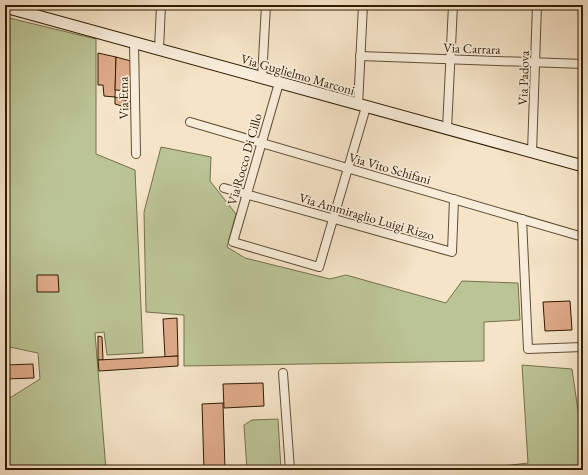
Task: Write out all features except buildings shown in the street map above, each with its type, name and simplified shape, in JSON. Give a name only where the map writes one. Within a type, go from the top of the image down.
[{"type":"main road","name":"Via Guglielmo Marconi","points":[[5,7],[583,166]]},
{"type":"street","points":[[159,49],[161,5]]},
{"type":"street","points":[[262,78],[266,5]]},
{"type":"street","points":[[333,219],[348,168],[362,106],[360,56],[363,5]]},
{"type":"street","points":[[447,129],[453,5]]},
{"type":"street","name":"Via Padova","points":[[532,152],[537,5]]},
{"type":"street","name":"Via Etna","points":[[134,42],[136,154]]},
{"type":"street","name":"Via Carrara","points":[[360,56],[583,64]]},
{"type":"street","name":"Via Rocco Di Cillo","points":[[279,83],[232,242],[319,268],[333,219]]},
{"type":"street","name":"Via Vito Schifani","points":[[190,122],[583,236]]},
{"type":"street","name":"Via Ammiraglio Luigi Rizzo","points":[[224,188],[452,252],[454,199]]},
{"type":"street","points":[[522,219],[528,349],[583,347]]},
{"type":"street","points":[[284,373],[290,470]]},
{"type":"green space","points":[[5,17],[96,39],[96,154],[135,170],[143,353],[107,355],[104,332],[95,333],[106,470],[5,470],[5,401],[40,379],[38,353],[5,346]]},
{"type":"green space","points":[[161,147],[211,157],[210,181],[236,214],[227,247],[245,258],[330,279],[346,275],[446,303],[462,281],[518,283],[520,320],[484,322],[484,361],[184,366],[184,315],[146,312],[144,212]]},
{"type":"green space","points":[[522,365],[572,369],[583,445],[583,470],[469,470],[528,463]]},
{"type":"green space","points":[[278,419],[281,470],[247,470],[244,425],[252,420]]}]
